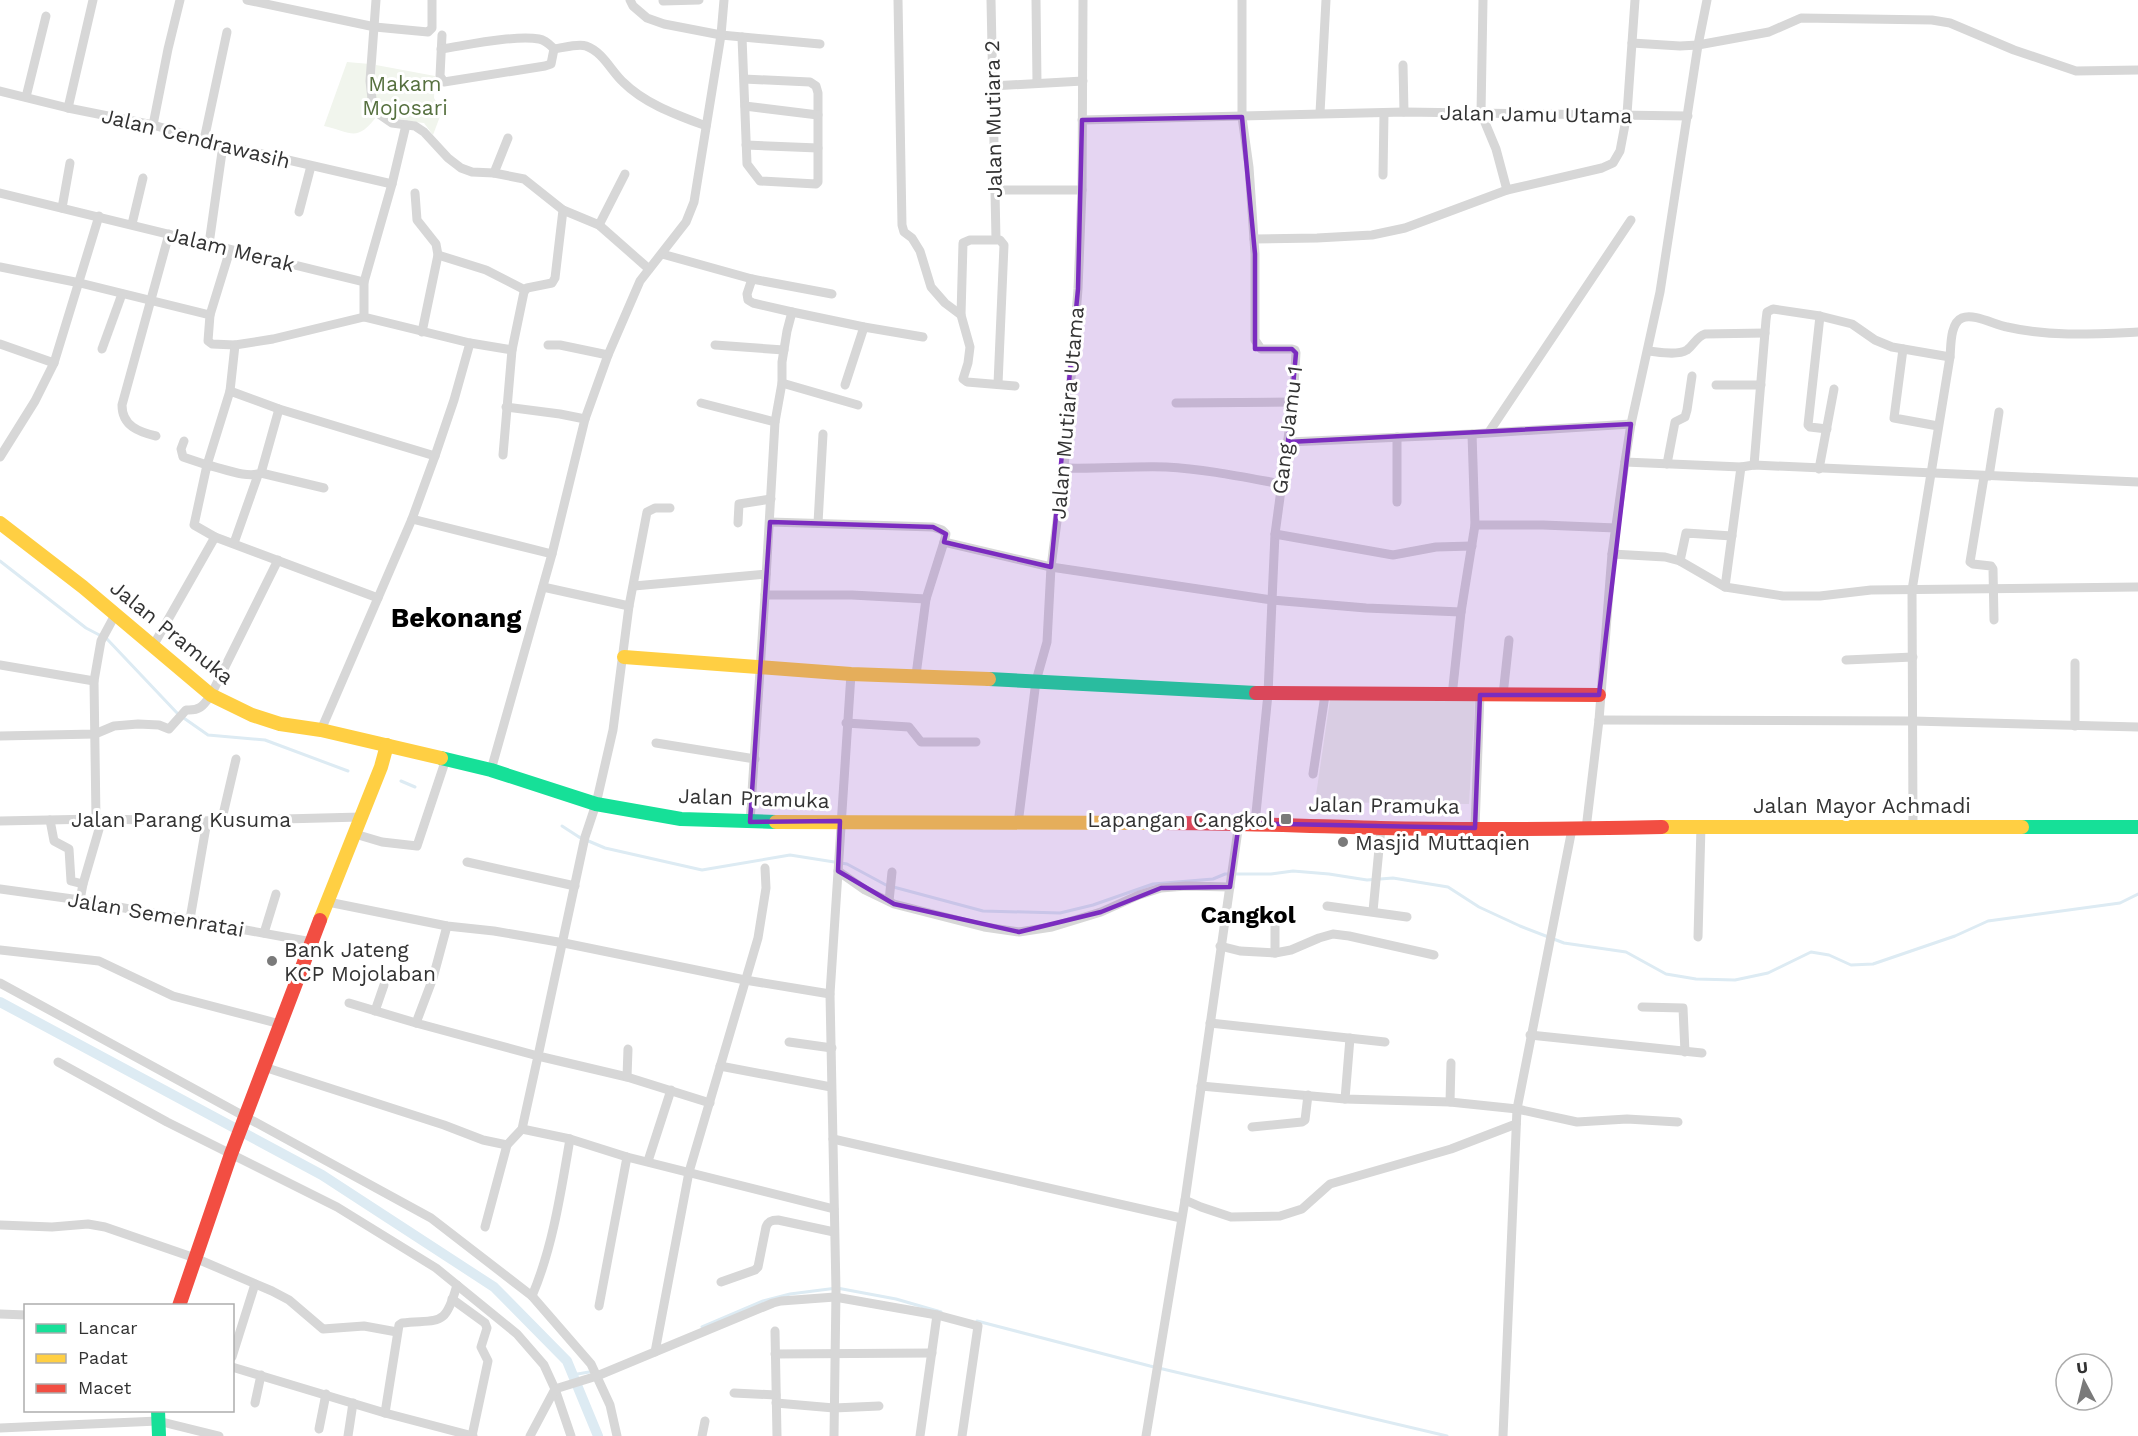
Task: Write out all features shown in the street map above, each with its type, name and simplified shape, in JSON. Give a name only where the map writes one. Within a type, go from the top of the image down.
[{"type":"main road","name":"Jalan Pramuka","points":[[0,523],[83,587],[211,695],[252,715],[280,724],[321,730],[491,770],[596,804],[681,819],[750,822],[1255,823],[1381,828],[1579,829]]},
{"type":"main road","points":[[624,657],[851,674],[916,675],[1268,694],[1599,695]]},
{"type":"main road","points":[[179,1304],[232,1152],[387,745]]},
{"type":"main road","name":"Jalan Mayor Achmadi","points":[[1579,829],[1701,826],[2138,827]]},
{"type":"main road","points":[[158,1415],[159,1436]]},
{"type":"street","points":[[68,108],[93,0]]},
{"type":"street","points":[[153,125],[180,0]]},
{"type":"street","points":[[247,0],[375,27],[431,30],[432,0]]},
{"type":"street","points":[[376,0],[370,81],[376,112],[392,123],[415,126],[461,168],[472,172],[494,173],[524,179],[563,210],[598,225],[649,269]]},
{"type":"street","points":[[630,0],[633,6],[647,18],[664,24],[721,35],[820,44]]},
{"type":"street","points":[[663,1],[699,0]]},
{"type":"street","points":[[491,770],[552,554],[585,419],[608,355],[640,281],[686,222],[694,202],[721,35],[724,0]]},
{"type":"street","points":[[898,0],[902,225],[904,232],[912,238],[920,251],[931,286],[945,303],[962,315]]},
{"type":"street","name":"Jalan Mutiara 2","points":[[991,0],[996,239],[1004,244],[998,384]]},
{"type":"street","points":[[1036,0],[1037,83]]},
{"type":"street","points":[[1083,0],[1088,0]]},
{"type":"street","name":"Jalan Mutiara Utama","points":[[1018,824],[1036,681],[1047,642],[1052,567],[1064,468],[1078,289],[1082,190],[1083,0]]},
{"type":"street","name":"Gang Jamu 1","points":[[1242,0],[1242,117],[1249,167],[1254,238],[1255,340],[1260,349],[1295,350],[1293,402],[1275,534],[1268,694],[1255,823]]},
{"type":"street","points":[[1320,113],[1326,0]]},
{"type":"street","points":[[1483,0],[1481,113],[1496,149],[1507,190]]},
{"type":"street","points":[[1254,238],[1372,235],[1414,225],[1507,190],[1613,164],[1620,151],[1627,114],[1635,0]]},
{"type":"street","points":[[1503,1436],[1513,1247],[1517,1108],[1548,946],[1579,829],[1599,720],[1599,695],[1612,554],[1625,462],[1660,292],[1707,0]]},
{"type":"street","points":[[26,97],[46,16]]},
{"type":"street","points":[[1632,43],[1698,45],[1769,32],[1801,18],[1932,20],[1950,23],[2014,50],[2076,70],[2138,70]]},
{"type":"street","points":[[204,140],[227,32]]},
{"type":"street","points":[[442,35],[440,76],[444,82],[545,66],[551,64],[554,49]]},
{"type":"street","points":[[742,37],[747,164],[760,181],[812,185],[818,182],[818,93],[816,86],[810,82],[744,79]]},
{"type":"street","points":[[441,49],[540,39],[554,49]]},
{"type":"street","points":[[554,49],[584,45],[596,51],[622,82],[642,98],[706,126]]},
{"type":"street","points":[[1403,65],[1404,112]]},
{"type":"street","points":[[992,86],[1083,81]]},
{"type":"street","name":"Jalan Cendrawasih","points":[[0,91],[68,108],[153,125],[223,145],[392,184]]},
{"type":"street","points":[[745,106],[818,115]]},
{"type":"street","name":"Jalan Jamu Utama","points":[[1082,120],[1404,112],[1688,116]]},
{"type":"street","points":[[1383,176],[1384,113]]},
{"type":"street","points":[[364,317],[364,282],[406,125]]},
{"type":"street","points":[[494,173],[508,138]]},
{"type":"street","points":[[209,244],[223,145]]},
{"type":"street","points":[[746,145],[818,148]]},
{"type":"street","points":[[62,208],[70,163]]},
{"type":"street","points":[[299,212],[311,166]]},
{"type":"street","points":[[598,225],[625,174]]},
{"type":"street","points":[[132,224],[143,177]]},
{"type":"street","points":[[994,190],[1082,190]]},
{"type":"street","name":"Jalam Merak","points":[[0,193],[364,282]]},
{"type":"street","points":[[415,193],[417,220],[430,234],[436,244],[438,255],[422,332]]},
{"type":"street","points":[[438,255],[486,270],[525,290],[552,283],[555,278],[563,210]]},
{"type":"street","points":[[0,457],[35,401],[54,363],[99,216]]},
{"type":"street","points":[[1489,432],[1631,220]]},
{"type":"street","points":[[156,436],[138,431],[129,425],[122,412],[122,405],[169,234]]},
{"type":"street","points":[[996,239],[970,240],[963,243],[962,315],[970,347],[963,379],[967,382],[1015,386]]},
{"type":"street","points":[[230,250],[210,315],[208,341],[212,344],[236,345],[283,337],[364,317],[470,343],[512,350]]},
{"type":"street","points":[[662,254],[752,279],[832,294]]},
{"type":"street","points":[[0,267],[80,283],[210,315]]},
{"type":"street","points":[[752,279],[747,300],[753,303],[923,337]]},
{"type":"street","points":[[503,455],[512,350],[525,290]]},
{"type":"street","points":[[102,349],[122,294]]},
{"type":"street","points":[[1754,465],[1767,312],[1773,309],[1820,316],[1851,324],[1875,340],[1892,347],[1950,357]]},
{"type":"street","points":[[750,822],[762,667],[775,422],[782,383],[784,350],[792,312]]},
{"type":"street","points":[[1820,316],[1808,425],[1827,429]]},
{"type":"street","points":[[1913,826],[1912,590],[1954,326],[1960,319],[1969,317],[2008,328],[2059,333],[2138,332]]},
{"type":"street","points":[[845,385],[864,327]]},
{"type":"street","points":[[1648,351],[1682,352],[1688,349],[1699,336],[1705,334],[1765,333]]},
{"type":"street","points":[[321,730],[412,519],[454,400],[470,343]]},
{"type":"street","points":[[0,344],[54,363]]},
{"type":"street","points":[[236,345],[230,391],[207,465],[193,523],[215,537],[378,598]]},
{"type":"street","points":[[548,345],[560,345],[608,355]]},
{"type":"street","points":[[715,345],[784,350]]},
{"type":"street","points":[[1903,349],[1894,418],[1938,426]]},
{"type":"street","points":[[1667,464],[1675,422],[1685,417],[1688,410],[1692,376]]},
{"type":"street","points":[[782,383],[858,405]]},
{"type":"street","points":[[1716,385],[1761,385]]},
{"type":"street","points":[[1819,468],[1834,389]]},
{"type":"street","points":[[230,391],[279,409],[435,456]]},
{"type":"street","points":[[1176,403],[1293,402]]},
{"type":"street","points":[[701,404],[775,422]]},
{"type":"street","points":[[506,407],[585,419]]},
{"type":"street","points":[[234,543],[260,474],[279,409]]},
{"type":"street","points":[[1994,620],[1992,568],[1970,562],[1999,412]]},
{"type":"street","points":[[1288,442],[1631,424]]},
{"type":"street","points":[[818,523],[823,434]]},
{"type":"street","points":[[1452,696],[1461,612],[1475,525],[1472,434]]},
{"type":"street","points":[[1397,437],[1397,502]]},
{"type":"street","points":[[184,441],[183,457],[207,465],[324,488]]},
{"type":"street","points":[[1625,462],[1754,465],[2138,482]]},
{"type":"street","points":[[1725,587],[1741,466]]},
{"type":"street","points":[[1064,468],[1169,467],[1281,483]]},
{"type":"street","points":[[738,523],[739,504],[771,499]]},
{"type":"street","points":[[485,1227],[507,1145],[522,1129],[564,943],[585,837],[596,804],[613,730],[629,606],[647,512],[656,508],[670,508]]},
{"type":"street","points":[[412,519],[552,554]]},
{"type":"street","points":[[770,522],[933,527],[946,534],[926,599],[916,675]]},
{"type":"street","points":[[1475,525],[1616,528]]},
{"type":"street","points":[[1680,561],[1686,533],[1732,536]]},
{"type":"street","points":[[1275,534],[1393,555],[1437,547],[1472,546]]},
{"type":"street","points":[[153,646],[215,537]]},
{"type":"street","points":[[944,542],[1052,567],[1272,600],[1366,608],[1461,612]]},
{"type":"street","points":[[1612,554],[1665,557],[1680,561],[1725,587],[1783,596],[1820,596],[1871,590],[2138,587]]},
{"type":"street","points":[[0,736],[95,734],[114,726],[128,725],[159,725],[169,729],[186,710],[196,711],[202,708],[211,695],[278,561]]},
{"type":"street","points":[[634,586],[766,574]]},
{"type":"street","points":[[543,587],[629,606]]},
{"type":"street","points":[[765,595],[852,595],[926,599]]},
{"type":"street","points":[[80,900],[99,819],[93,705],[94,681],[101,641],[115,615]]},
{"type":"street","points":[[1503,695],[1509,640]]},
{"type":"street","points":[[1846,660],[1913,657]]},
{"type":"street","points":[[2075,726],[2076,663]]},
{"type":"street","points":[[0,664],[94,681]]},
{"type":"street","points":[[834,1436],[836,1291],[830,994],[851,674]]},
{"type":"street","points":[[1313,774],[1325,695]]},
{"type":"street","points":[[1474,828],[1480,695]]},
{"type":"street","points":[[1599,720],[1913,721],[2138,727]]},
{"type":"street","points":[[846,723],[909,727],[921,742],[976,742]]},
{"type":"street","points":[[656,743],[755,759]]},
{"type":"street","points":[[222,819],[236,759]]},
{"type":"street","points":[[355,834],[382,842],[417,846],[446,759]]},
{"type":"street","name":"Jalan Parang Kusuma","points":[[0,821],[99,819],[207,821],[361,817]]},
{"type":"street","points":[[50,820],[54,841],[69,849],[71,882],[83,884]]},
{"type":"street","points":[[190,919],[207,821]]},
{"type":"street","points":[[1146,1436],[1185,1200],[1239,823]]},
{"type":"street","points":[[1698,937],[1701,826]]},
{"type":"street","points":[[1373,911],[1381,828]]},
{"type":"street","points":[[467,862],[575,886]]},
{"type":"street","points":[[838,865],[866,890],[889,901],[963,922],[1019,932],[1052,927],[1082,918],[1161,888],[1230,887]]},
{"type":"street","points":[[655,1352],[689,1172],[760,927],[766,888],[765,868]]},
{"type":"street","points":[[889,901],[892,872]]},
{"type":"street","name":"Jalan Semenratai","points":[[0,889],[80,900],[312,942]]},
{"type":"street","points":[[264,933],[276,894]]},
{"type":"street","points":[[328,902],[447,926],[494,931],[564,943],[745,981],[830,994]]},
{"type":"street","points":[[1327,906],[1407,917]]},
{"type":"street","points":[[1275,917],[1275,953]]},
{"type":"street","points":[[416,1023],[433,978],[447,926]]},
{"type":"street","points":[[1220,946],[1240,951],[1275,953],[1291,950],[1333,934],[1434,955]]},
{"type":"street","points":[[0,950],[99,962],[173,996],[280,1024]]},
{"type":"street","points":[[0,983],[244,1121],[431,1218],[532,1296],[591,1364],[610,1405],[617,1436]]},
{"type":"street","points":[[375,1011],[384,985]]},
{"type":"street","points":[[349,1003],[538,1056],[627,1077],[710,1102]]},
{"type":"street","points":[[1642,1007],[1683,1008],[1685,1052]]},
{"type":"street","points":[[1210,1023],[1384,1042]]},
{"type":"street","points":[[1530,1035],[1702,1053]]},
{"type":"street","points":[[1345,1099],[1350,1038]]},
{"type":"street","points":[[789,1042],[832,1048]]},
{"type":"street","points":[[627,1077],[628,1049]]},
{"type":"street","points":[[58,1062],[167,1122],[232,1152],[337,1207],[436,1268],[517,1334],[544,1365],[556,1388],[571,1436]]},
{"type":"street","points":[[1450,1102],[1451,1063]]},
{"type":"street","points":[[720,1066],[831,1087]]},
{"type":"street","points":[[264,1067],[444,1125],[483,1140],[507,1145]]},
{"type":"street","points":[[1200,1086],[1345,1099],[1450,1102],[1517,1108],[1576,1122],[1627,1119],[1678,1122]]},
{"type":"street","points":[[648,1161],[671,1090]]},
{"type":"street","points":[[1252,1127],[1302,1122],[1305,1120],[1308,1095]]},
{"type":"street","points":[[1185,1200],[1232,1216],[1280,1216],[1302,1209],[1330,1184],[1451,1149],[1516,1124]]},
{"type":"street","points":[[522,1129],[570,1139],[627,1157],[834,1209]]},
{"type":"street","points":[[532,1296],[543,1264],[570,1139]]},
{"type":"street","points":[[833,1140],[1181,1218]]},
{"type":"street","points":[[599,1306],[627,1157]]},
{"type":"street","points":[[721,1282],[758,1267],[766,1227],[772,1220],[834,1232]]},
{"type":"street","points":[[0,1225],[52,1227],[88,1224],[105,1227],[195,1258],[255,1284],[289,1300],[323,1329],[364,1326],[397,1332]]},
{"type":"street","points":[[234,1351],[255,1284]]},
{"type":"street","points":[[385,1413],[399,1325],[434,1322],[440,1319],[447,1312],[457,1285]]},
{"type":"street","points":[[530,1436],[556,1388],[595,1376],[781,1301],[836,1291],[978,1326],[962,1436]]},
{"type":"street","points":[[234,1368],[385,1413],[472,1436],[488,1361],[481,1347],[487,1328],[485,1323],[452,1299]]},
{"type":"street","points":[[0,1314],[24,1315]]},
{"type":"street","points":[[920,1436],[938,1315]]},
{"type":"street","points":[[775,1331],[777,1436]]},
{"type":"street","points":[[775,1354],[932,1353]]},
{"type":"street","points":[[255,1402],[261,1375]]},
{"type":"street","points":[[734,1393],[834,1408],[879,1406]]},
{"type":"street","points":[[319,1429],[326,1394]]},
{"type":"street","points":[[348,1436],[353,1403]]},
{"type":"street","points":[[0,1428],[13,1432],[51,1431],[158,1415],[219,1436]]},
{"type":"street","points":[[702,1436],[705,1421]]},
{"type":"highlighted area","points":[[1242,117],[1255,254],[1255,349],[1292,349],[1296,353],[1288,442],[1631,424],[1599,695],[1480,695],[1475,828],[1239,823],[1230,887],[1161,888],[1101,912],[1019,932],[894,904],[838,871],[840,821],[750,822],[770,522],[933,527],[946,534],[944,542],[1051,567],[1078,289],[1082,120]]},
{"type":"green space","name":"Makam Mojosari","points":[[347,62],[370,64],[367,91],[370,104],[377,116],[364,130],[354,133],[324,126]]},
{"type":"green space","name":"Makam Mojosari","points":[[376,65],[435,76],[434,98],[442,111],[433,135],[424,123],[397,118],[382,109],[377,102],[375,92]]},
{"type":"green space","name":"Lapangan Cangkol","points":[[1330,700],[1475,700],[1469,804],[1315,802]]},
{"type":"waterway","points":[[0,561],[86,628],[107,639],[178,714],[208,735],[265,740],[348,771]]},
{"type":"waterway","points":[[401,781],[415,787]]},
{"type":"waterway","points":[[562,826],[579,837],[605,848],[702,870],[790,855],[847,864],[886,885],[983,911],[1060,913],[1093,905],[1153,884],[1213,879],[1225,874],[1271,874],[1293,871],[1367,880],[1393,878],[1448,887],[1479,907],[1564,943],[1626,952],[1666,974],[1696,979],[1735,980],[1768,973],[1811,952],[1829,955],[1851,965],[1873,964],[1955,936],[1988,921],[2120,903],[2138,894]]},
{"type":"waterway","points":[[0,1002],[322,1175],[494,1287],[567,1361],[598,1436]]},
{"type":"waterway","points":[[702,1327],[763,1301],[790,1294],[837,1288],[896,1299],[941,1312]]},
{"type":"waterway","points":[[977,1321],[1150,1366],[1447,1436]]},
{"type":"waterway","points":[[572,1375],[589,1372]]},
{"type":"traffic: fast","points":[[989,679],[1256,693]]},
{"type":"traffic: fast","points":[[441,758],[491,770],[596,804],[681,819],[776,822]]},
{"type":"traffic: fast","points":[[2022,827],[2138,827]]},
{"type":"traffic: fast","points":[[158,1412],[159,1436]]},
{"type":"traffic: slow","points":[[0,523],[83,587],[211,695],[252,715],[280,724],[321,730],[441,758]]},
{"type":"traffic: slow","points":[[624,657],[851,674],[989,679]]},
{"type":"traffic: slow","points":[[320,920],[381,767],[387,745]]},
{"type":"traffic: slow","points":[[776,822],[1162,823]]},
{"type":"traffic: slow","points":[[1662,827],[2022,827]]},
{"type":"traffic: jam","points":[[1256,693],[1599,695]]},
{"type":"traffic: jam","points":[[1162,823],[1450,829],[1662,827]]},
{"type":"traffic: jam","points":[[180,1304],[231,1154],[320,920]]},
{"type":"place","name":"Lapangan Cangkol","points":[[1286,819]]},
{"type":"place","name":"Masjid Muttaqien","points":[[1343,842]]},
{"type":"place","name":"Bank Jateng KCP Mojolaban","points":[[272,961]]},
{"type":"district","name":"Bekonang","points":[[456,618]]},
{"type":"district","name":"Cangkol","points":[[1248,915]]}]
